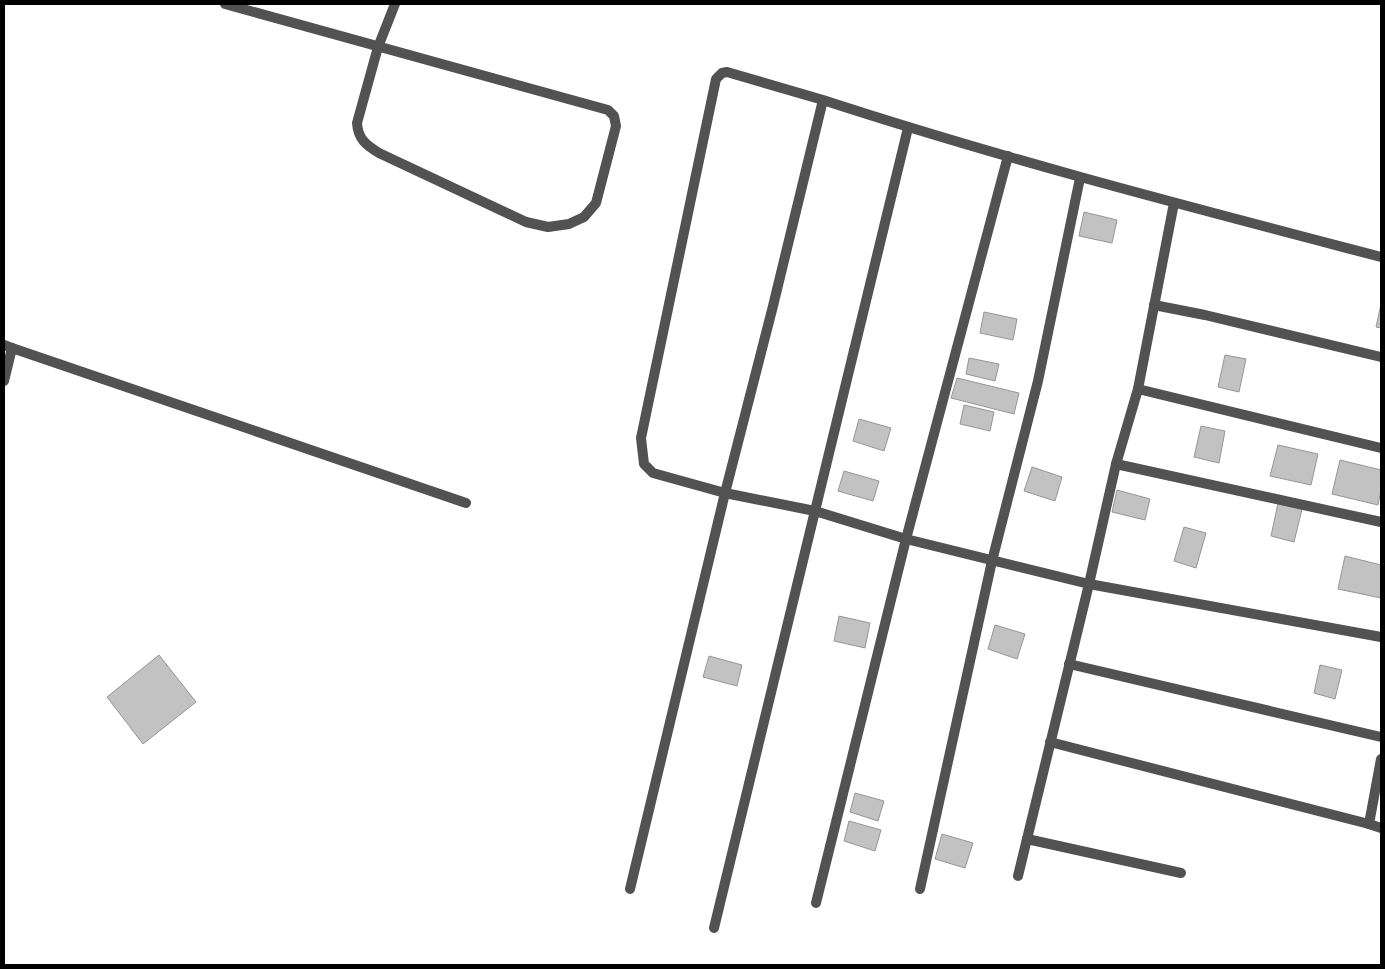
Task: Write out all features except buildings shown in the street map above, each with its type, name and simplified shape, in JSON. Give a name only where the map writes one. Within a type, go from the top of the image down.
[{"type":"street","points":[[225,4],[378,47],[608,110],[614,116],[616,126],[596,204],[584,217],[569,224],[548,226],[526,222],[379,153],[363,143],[358,132],[357,123],[378,47],[395,4]]},
{"type":"street","points":[[1381,257],[1080,178],[908,128],[823,100],[727,72],[722,73],[716,79],[641,438],[644,464],[653,473],[725,493],[815,512],[906,539],[1089,584],[1381,637]]},
{"type":"street","points":[[630,889],[725,493],[823,100]]},
{"type":"street","points":[[714,928],[908,128]]},
{"type":"street","points":[[816,903],[906,539],[1008,156]]},
{"type":"street","points":[[920,889],[992,561],[1038,380],[1080,178]]},
{"type":"street","points":[[1018,876],[1089,584],[1116,464],[1138,388],[1174,203]]},
{"type":"street","points":[[1154,305],[1205,315],[1381,357]]},
{"type":"street","points":[[4,381],[8,346],[466,503]]},
{"type":"street","points":[[1138,388],[1381,448]]},
{"type":"street","points":[[1116,464],[1381,522]]},
{"type":"street","points":[[1069,664],[1381,737]]},
{"type":"street","points":[[1050,742],[1381,828]]},
{"type":"street","points":[[1370,824],[1381,759]]},
{"type":"street","points":[[1027,839],[1181,873]]}]
